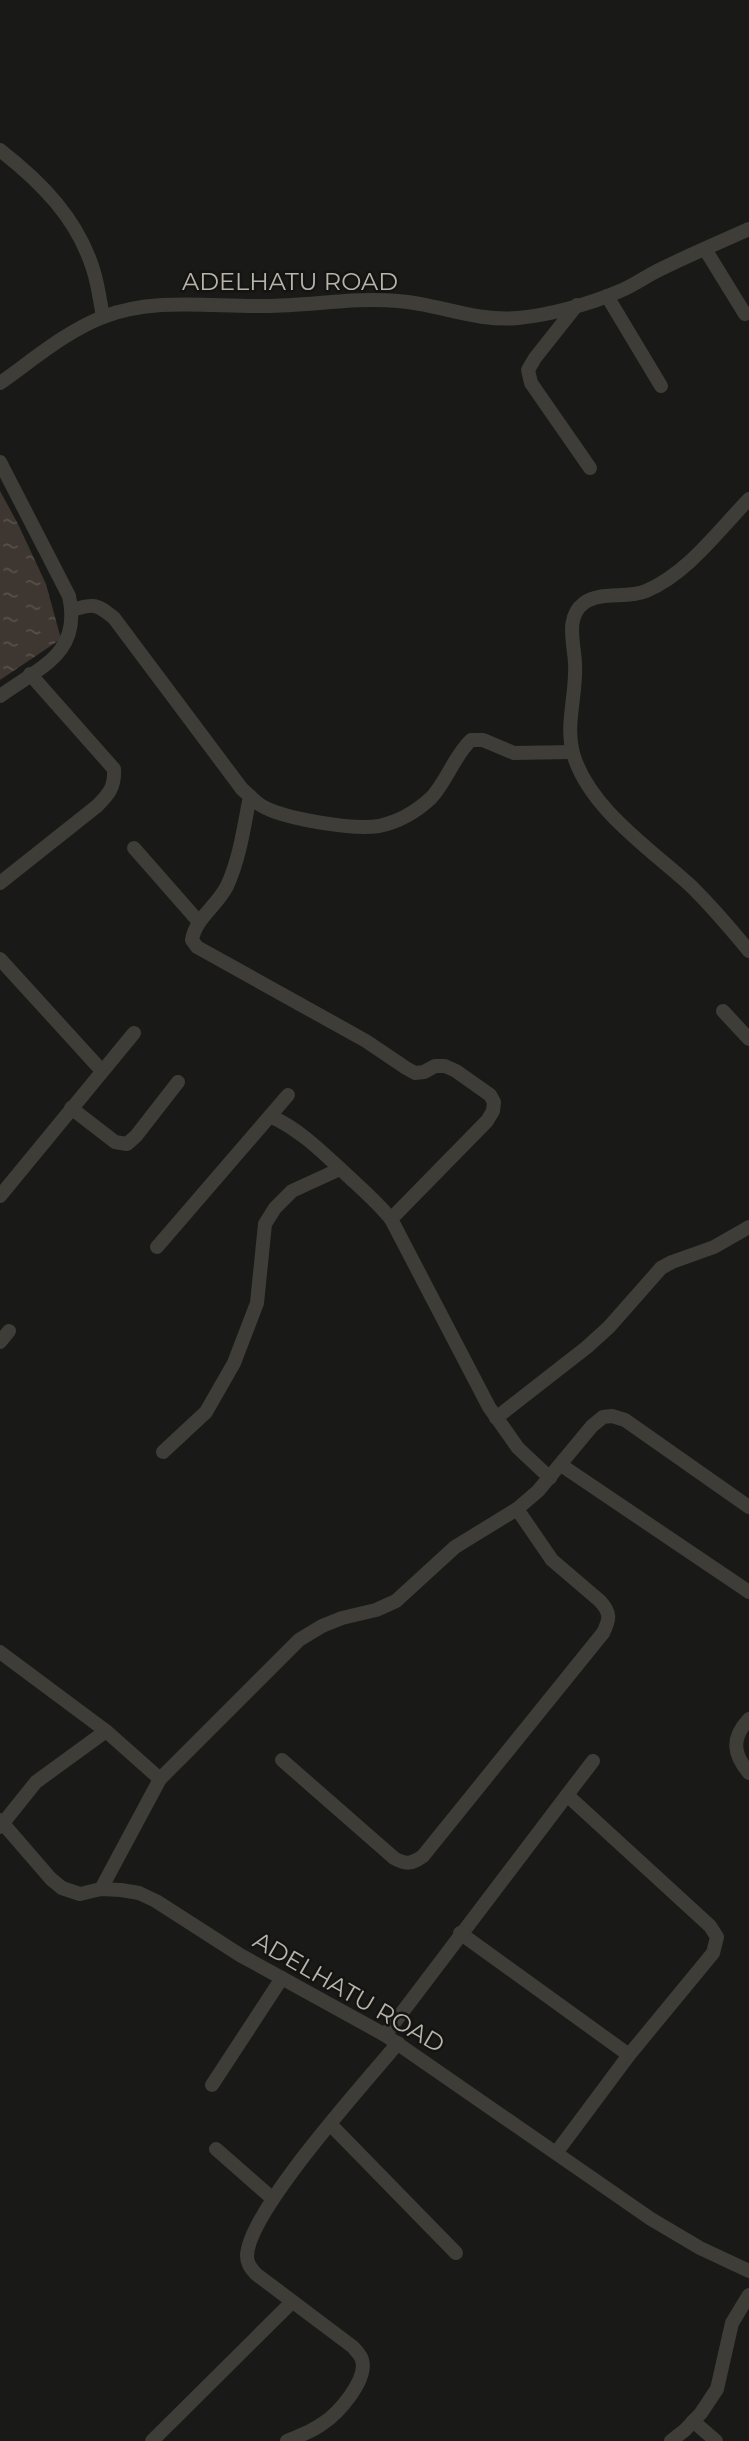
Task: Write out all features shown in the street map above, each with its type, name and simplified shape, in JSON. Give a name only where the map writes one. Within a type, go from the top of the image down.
[{"type":"street","points":[[0,150],[56,201],[78,231],[93,270],[103,317]]},
{"type":"street","name":"ADELHATU ROAD","points":[[2,377],[103,317],[141,308],[176,304],[267,306],[340,300],[399,301],[468,316],[521,318],[607,296],[749,229]]},
{"type":"street","points":[[705,249],[746,314]]},
{"type":"street","points":[[607,296],[661,386]]},
{"type":"street","points":[[578,305],[528,370],[531,383],[590,468]]},
{"type":"street","points":[[0,462],[69,596],[72,610],[72,628],[57,656],[0,696]]},
{"type":"street","points":[[749,499],[681,569],[663,582],[627,596],[596,597],[584,603],[575,613],[572,627],[575,663],[570,732],[572,752],[578,768],[593,792],[612,815],[693,888],[749,951]]},
{"type":"street","points":[[72,610],[90,604],[102,608],[114,618],[242,789],[260,805],[280,814],[346,825],[379,826],[408,816],[431,797],[471,740],[483,740],[514,752],[572,752]]},
{"type":"street","points":[[0,883],[97,806],[111,792],[114,780],[114,769],[30,674]]},
{"type":"street","points":[[250,796],[236,863],[228,884],[219,902],[193,930],[192,940],[197,947],[366,1041],[415,1073],[435,1066],[445,1066],[490,1095],[494,1102],[493,1111],[487,1121],[391,1219]]},
{"type":"street","points":[[135,848],[199,922]]},
{"type":"street","points":[[0,958],[102,1071]]},
{"type":"street","points":[[723,1011],[749,1039]]},
{"type":"street","points":[[0,1195],[134,1033]]},
{"type":"street","points":[[71,1108],[115,1142],[127,1144],[178,1082]]},
{"type":"street","points":[[157,1247],[288,1095]]},
{"type":"street","points":[[270,1116],[289,1124],[300,1133],[391,1219],[496,1418],[518,1448],[550,1478]]},
{"type":"street","points":[[163,1452],[206,1412],[234,1363],[257,1303],[265,1224],[275,1208],[292,1191],[341,1169]]},
{"type":"street","points":[[496,1418],[587,1347],[609,1327],[661,1268],[714,1247],[749,1227]]},
{"type":"street","points":[[101,1889],[160,1779],[299,1640],[322,1626],[342,1618],[376,1611],[396,1601],[455,1548],[517,1509],[550,1478],[592,1426],[603,1417],[612,1416],[625,1420],[749,1507]]},
{"type":"street","points":[[561,1465],[749,1592]]},
{"type":"street","points":[[282,1760],[394,1858],[403,1863],[413,1863],[423,1856],[603,1633],[609,1620],[608,1610],[600,1601],[543,1550],[517,1509]]},
{"type":"street","points":[[0,1652],[106,1731],[160,1779]]},
{"type":"street","points":[[749,1719],[741,1727],[734,1745],[738,1760],[749,1773]]},
{"type":"street","points":[[1,1823],[36,1782],[106,1731]]},
{"type":"street","points":[[287,2441],[324,2423],[357,2385],[363,2371],[362,2358],[352,2347],[256,2274],[248,2264],[247,2253],[251,2239],[290,2173],[331,2125],[392,2039],[460,1933],[593,1761]]},
{"type":"street","points":[[556,2153],[629,2055],[713,1954],[717,1937],[710,1926],[567,1796]]},
{"type":"street","name":"ADELHATU ROAD","points":[[1,1823],[62,1888],[80,1894],[101,1889],[139,1893],[156,1901],[240,1955],[392,2039],[675,2234],[749,2271]]},
{"type":"street","points":[[460,1933],[629,2055]]},
{"type":"street","points":[[212,2085],[282,1978]]},
{"type":"street","points":[[331,2125],[456,2253]]},
{"type":"street","points":[[216,2148],[273,2199]]},
{"type":"street","points":[[671,2441],[693,2421],[717,2389],[732,2323],[749,2295]]},
{"type":"street","points":[[152,2441],[292,2302]]},
{"type":"street","points":[[693,2421],[716,2441]]},
{"type":"water","points":[[0,491],[46,584],[61,639],[0,680]]}]
